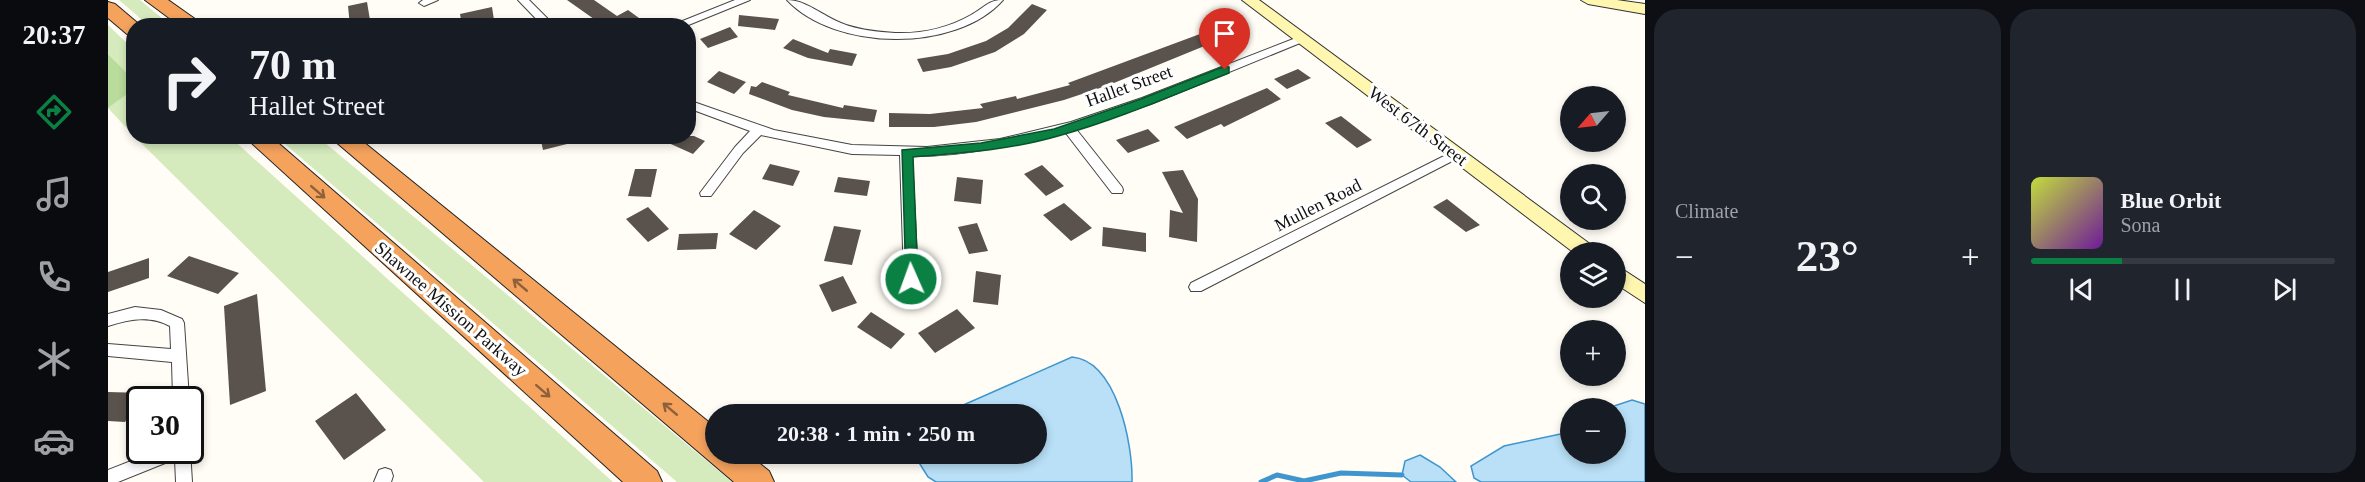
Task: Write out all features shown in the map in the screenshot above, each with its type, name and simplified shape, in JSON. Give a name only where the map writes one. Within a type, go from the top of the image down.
[{"type":"highway","points":[[155,0],[183,18]]},
{"type":"highway","points":[[174,0],[195,18]]},
{"type":"highway","points":[[108,8],[126,23]]},
{"type":"highway","name":"Shawnee Mission Parkway","points":[[264,144],[646,482]]},
{"type":"highway","points":[[350,144],[705,438]]},
{"type":"highway","points":[[736,464],[758,482]]},
{"type":"street","points":[[524,0],[542,18]]},
{"type":"street","points":[[696,18],[745,0]]},
{"type":"street","points":[[792,0],[815,17],[838,27],[862,33],[894,36],[924,34],[958,25],[985,11],[998,0]]},
{"type":"street","name":"West 67th Street","points":[[1249,0],[1574,242]]},
{"type":"street","points":[[1588,0],[1645,9]]},
{"type":"street","name":"Hallet Street","points":[[696,107],[757,131],[815,145],[906,153],[981,148],[1069,128],[1145,102],[1301,39]]},
{"type":"street","name":"Hallet Street","points":[[1069,128],[1117,190]]},
{"type":"street","points":[[706,193],[739,150],[757,131]]},
{"type":"street","points":[[906,153],[911,279]]},
{"type":"street","name":"Mullen Road","points":[[1196,287],[1456,154]]},
{"type":"street","points":[[1626,281],[1645,295]]},
{"type":"street","points":[[108,320],[140,313],[162,313],[177,323],[180,386]]},
{"type":"street","points":[[108,350],[179,356]]},
{"type":"street","points":[[108,478],[144,464]]},
{"type":"street","points":[[182,464],[184,482]]},
{"type":"green space","points":[[119,0],[140,0],[162,18],[140,18]]},
{"type":"green space","points":[[108,25],[126,42],[126,72],[108,54]]},
{"type":"green space","points":[[108,54],[126,72],[126,95],[108,108]]},
{"type":"green space","points":[[126,94],[126,127],[108,108]]},
{"type":"green space","points":[[142,144],[238,144],[613,482],[484,482]]},
{"type":"green space","points":[[285,144],[326,144],[705,460],[705,464],[710,464],[732,482],[677,482]]},
{"type":"water","points":[[1072,357],[1088,362],[1100,373],[1119,407],[1129,447],[1132,482],[936,482],[928,477],[920,464],[1047,464],[1047,404],[966,404]]},
{"type":"water","points":[[1632,400],[1645,404],[1645,482],[1481,482],[1474,478],[1471,466],[1504,446],[1560,434],[1560,464],[1626,464],[1626,402]]},
{"type":"water","points":[[1420,455],[1440,467],[1456,482],[1411,482],[1402,475],[1405,461]]},
{"type":"building","points":[[567,0],[594,0],[617,16],[628,10],[639,18],[592,18]]},
{"type":"building","points":[[367,2],[370,18],[349,18],[348,6]]},
{"type":"building","points":[[1032,4],[1047,10],[1024,34],[995,52],[951,67],[923,72],[917,59],[948,54],[986,41],[1008,28]]},
{"type":"building","points":[[492,7],[494,18],[461,18],[460,14]]},
{"type":"building","points":[[739,15],[779,19],[775,30],[738,26]]},
{"type":"building","points":[[1235,21],[1246,29],[1109,85],[1064,100],[976,122],[934,127],[889,127],[889,113],[930,114],[983,108],[980,104],[1016,96],[1017,99],[1070,85],[1068,83]]},
{"type":"building","points":[[730,27],[738,37],[708,48],[700,39]]},
{"type":"building","points":[[793,39],[828,53],[830,49],[857,54],[852,66],[808,58],[783,48]]},
{"type":"building","points":[[1298,69],[1311,78],[1287,89],[1274,79]]},
{"type":"building","points":[[719,71],[746,82],[734,94],[707,82]]},
{"type":"building","points":[[762,82],[790,92],[788,95],[843,108],[844,105],[877,110],[874,122],[824,117],[792,110],[749,94],[751,86],[756,87]]},
{"type":"building","points":[[1267,88],[1281,99],[1224,127],[1221,124],[1187,139],[1174,127]]},
{"type":"building","points":[[1341,116],[1372,140],[1357,148],[1325,123]]},
{"type":"building","points":[[1148,129],[1160,141],[1128,153],[1116,140]]},
{"type":"building","points":[[696,137],[705,141],[693,154],[671,144],[696,144]]},
{"type":"building","points":[[542,144],[567,144],[543,150]]},
{"type":"building","points":[[770,164],[800,171],[793,186],[762,179]]},
{"type":"building","points":[[1042,165],[1064,186],[1046,196],[1024,174]]},
{"type":"building","points":[[635,169],[657,169],[651,197],[628,196]]},
{"type":"building","points":[[1183,170],[1198,199],[1197,242],[1169,237],[1170,210],[1183,213],[1162,172]]},
{"type":"building","points":[[838,177],[870,181],[867,196],[834,192]]},
{"type":"building","points":[[957,177],[983,180],[981,204],[954,201]]},
{"type":"building","points":[[1447,199],[1480,225],[1466,232],[1433,207]]},
{"type":"building","points":[[1064,203],[1092,228],[1071,241],[1043,215]]},
{"type":"building","points":[[648,207],[669,229],[648,242],[626,219]]},
{"type":"building","points":[[754,210],[781,226],[756,250],[729,234]]},
{"type":"building","points":[[977,223],[988,251],[969,254],[958,227]]},
{"type":"building","points":[[834,226],[861,230],[852,265],[824,261]]},
{"type":"building","points":[[1103,227],[1146,233],[1146,252],[1102,246]]},
{"type":"building","points":[[718,233],[716,249],[677,250],[679,234]]},
{"type":"building","points":[[189,256],[239,273],[218,294],[167,276]]},
{"type":"building","points":[[149,258],[149,278],[108,292],[108,272]]},
{"type":"building","points":[[976,271],[1001,275],[998,305],[973,302]]},
{"type":"building","points":[[843,276],[857,303],[832,312],[819,285]]},
{"type":"building","points":[[257,294],[266,391],[230,405],[224,306]]},
{"type":"building","points":[[957,309],[975,328],[935,353],[918,333]]},
{"type":"building","points":[[871,312],[905,334],[891,349],[857,327]]},
{"type":"building","points":[[108,392],[126,392],[126,420],[108,421]]},
{"type":"building","points":[[356,393],[386,430],[344,460],[315,421]]},
{"type":"waterway","points":[[1261,482],[1277,475],[1304,481],[1341,473],[1402,475]]},
{"type":"route","points":[[911,279],[906,153],[981,148],[1055,133],[1145,102],[1225,70]]}]
